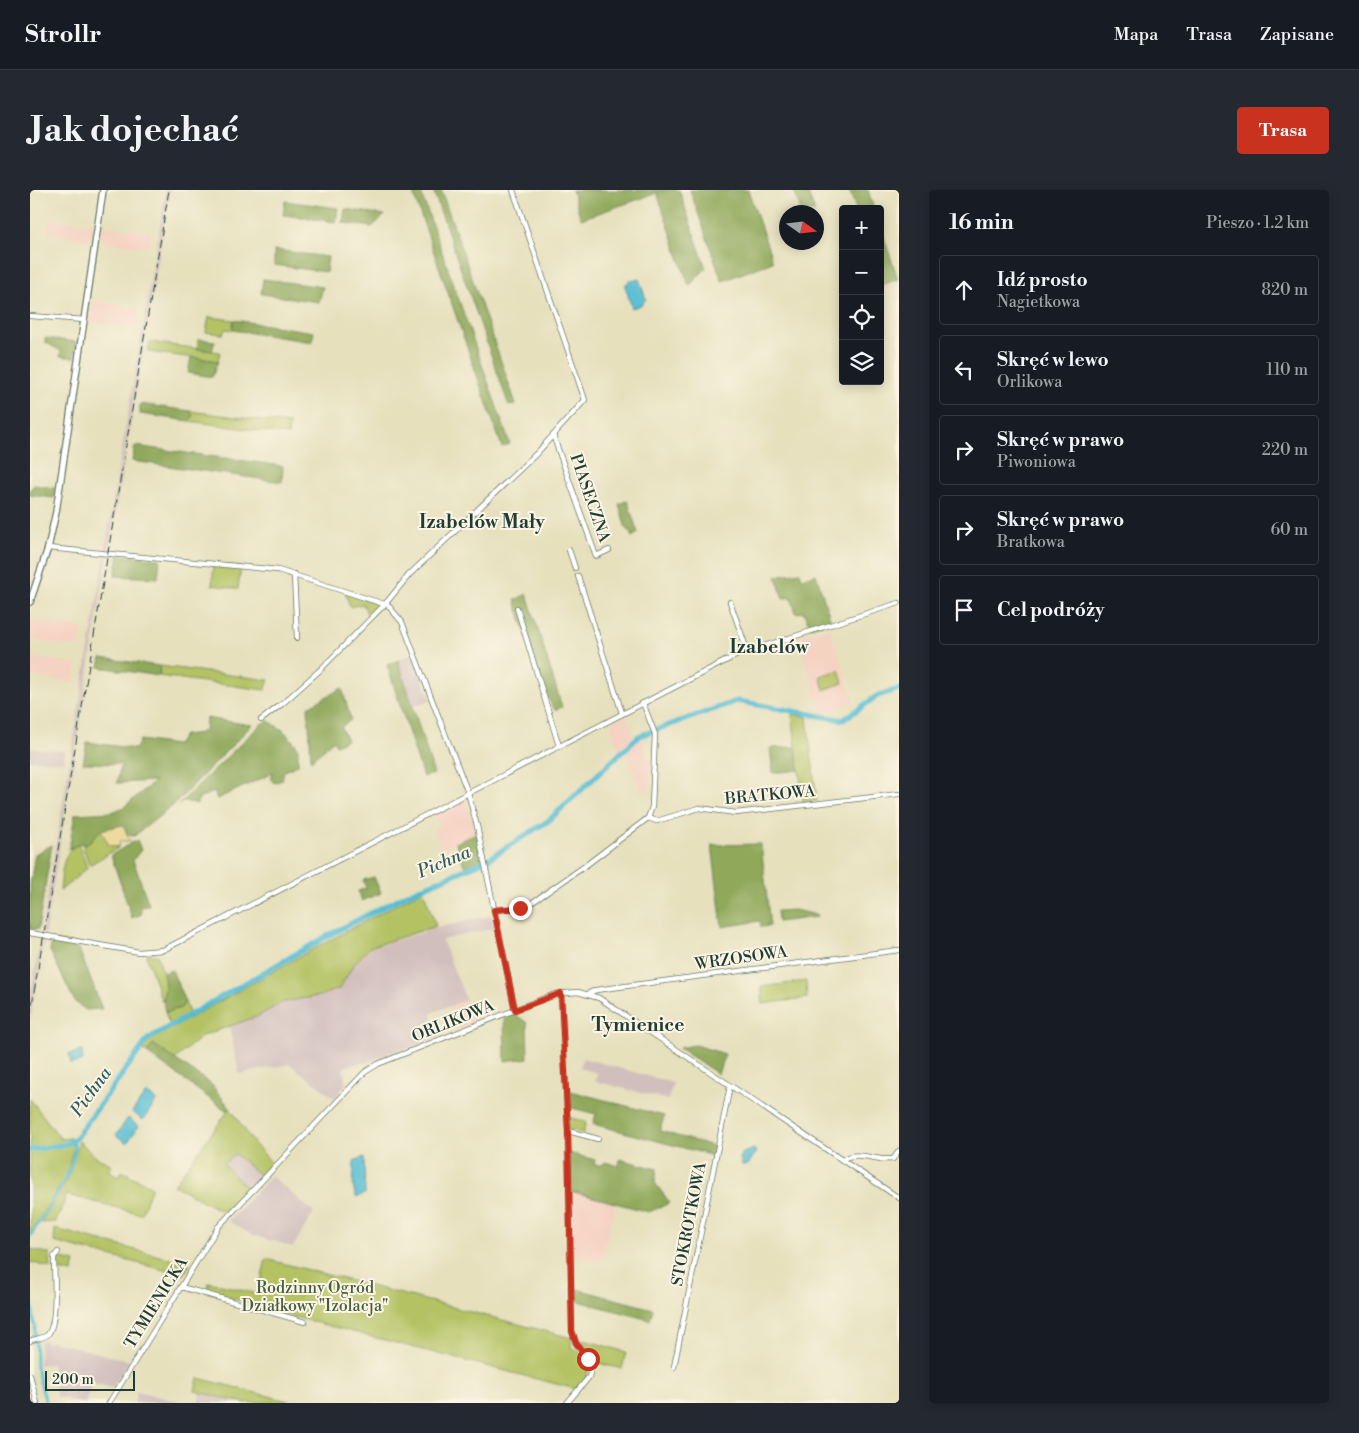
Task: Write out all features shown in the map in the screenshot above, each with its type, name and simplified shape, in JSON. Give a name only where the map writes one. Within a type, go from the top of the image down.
[{"type":"main road","points":[[30,602],[48,548],[59,496],[103,190]]},
{"type":"street","points":[[260,720],[310,679],[385,603],[409,575],[553,436],[584,402],[585,396],[513,190]]},
{"type":"street","points":[[30,316],[85,320]]},
{"type":"street","name":"PIASECZNA","points":[[553,436],[596,556],[609,550]]},
{"type":"street","points":[[48,548],[274,569],[385,603],[402,622],[468,793],[484,858],[515,1010]]},
{"type":"street","points":[[569,550],[576,568]]},
{"type":"street","points":[[294,574],[297,638]]},
{"type":"street","points":[[578,576],[622,713]]},
{"type":"street","points":[[730,602],[748,650]]},
{"type":"street","points":[[30,933],[139,952],[163,950],[748,650],[899,603]]},
{"type":"street","points":[[517,608],[559,746]]},
{"type":"street","points":[[494,910],[520,908],[530,904],[585,866],[648,818],[652,807],[654,732],[643,703]]},
{"type":"street","name":"BRATKOWA","points":[[648,818],[657,821],[699,808],[736,813],[899,794]]},
{"type":"street","name":"WRZOSOWA","points":[[587,994],[596,990],[899,950]]},
{"type":"street","points":[[561,993],[568,1131],[572,1331],[576,1343],[592,1366],[589,1377],[567,1403]]},
{"type":"street","name":"ORLIKOWA","points":[[227,1218],[365,1072],[383,1062],[561,993],[587,994],[606,1002],[899,1198]]},
{"type":"street","name":"STOKROTKOWA","points":[[674,1367],[730,1086]]},
{"type":"street","points":[[568,1131],[598,1139]]},
{"type":"street","points":[[842,1160],[847,1157],[872,1155],[882,1161],[893,1159],[899,1151]]},
{"type":"street","name":"TYMIENICKA","points":[[109,1403],[214,1232],[227,1218]]},
{"type":"street","points":[[35,1339],[48,1334],[52,1324],[54,1257],[58,1252]]},
{"type":"street","points":[[181,1287],[305,1322]]},
{"type":"street","points":[[30,1375],[38,1403]]},
{"type":"shaded area","points":[[166,190],[170,190],[109,550],[105,550]]},
{"type":"shaded area","points":[[49,219],[94,225],[92,240],[47,233]]},
{"type":"shaded area","points":[[102,226],[151,232],[149,247],[101,241]]},
{"type":"shaded area","points":[[92,301],[139,308],[136,327],[89,322]]},
{"type":"shaded area","points":[[105,553],[108,553],[45,934],[41,933]]},
{"type":"shaded area","points":[[30,621],[83,628],[79,647],[30,640]]},
{"type":"shaded area","points":[[830,628],[854,703],[822,713],[797,637]]},
{"type":"shaded area","points":[[412,653],[431,700],[412,707],[398,660]]},
{"type":"shaded area","points":[[30,657],[77,664],[74,682],[30,676]]},
{"type":"shaded area","points":[[626,715],[635,739],[619,753],[610,723]]},
{"type":"shaded area","points":[[643,741],[647,759],[651,761],[650,787],[642,793],[626,753],[637,743]]},
{"type":"shaded area","points":[[30,748],[65,751],[64,762],[30,760]]},
{"type":"shaded area","points":[[465,797],[476,833],[442,849],[434,828],[439,826],[434,814]]},
{"type":"shaded area","points":[[492,915],[495,928],[442,940],[466,1000],[431,1013],[439,1037],[366,1063],[349,1065],[343,1069],[346,1085],[334,1098],[290,1064],[239,1074],[229,1025],[258,1016],[283,1002],[319,996],[339,990],[354,964],[371,948],[437,928]]},
{"type":"shaded area","points":[[41,936],[44,937],[30,1023],[30,999]]},
{"type":"shaded area","points":[[466,1000],[475,1023],[460,1029],[451,1005]]},
{"type":"shaded area","points":[[583,1058],[673,1083],[668,1100],[595,1081],[597,1073],[580,1068]]},
{"type":"shaded area","points":[[235,1153],[261,1176],[248,1189],[223,1165]]},
{"type":"shaded area","points":[[271,1176],[314,1212],[293,1247],[252,1235],[228,1221]]},
{"type":"shaded area","points":[[570,1191],[616,1204],[601,1262],[572,1255]]},
{"type":"shaded area","points":[[45,1340],[47,1344],[51,1341],[130,1361],[112,1388],[92,1383],[85,1403],[80,1403],[56,1396],[52,1364],[39,1365],[40,1341]]},
{"type":"shaded area","points":[[137,1391],[148,1394],[185,1403],[134,1403]]},
{"type":"shaded area","points":[[201,1392],[244,1403],[198,1403]]},
{"type":"green space","points":[[412,190],[420,190],[510,444],[502,447]]},
{"type":"green space","points":[[433,190],[441,190],[516,404],[509,406]]},
{"type":"green space","points":[[572,190],[679,190],[706,268],[689,286],[657,193],[581,219]]},
{"type":"green space","points":[[690,190],[748,190],[773,262],[722,281]]},
{"type":"green space","points":[[794,190],[807,190],[812,205],[799,205]]},
{"type":"green space","points":[[849,190],[868,190],[873,205],[855,205]]},
{"type":"green space","points":[[285,201],[338,208],[336,222],[283,215]]},
{"type":"green space","points":[[345,209],[385,215],[372,227],[343,223]]},
{"type":"green space","points":[[884,238],[898,279],[884,284]]},
{"type":"green space","points":[[274,250],[328,257],[326,272],[274,265]]},
{"type":"green space","points":[[263,279],[323,287],[319,302],[261,294]]},
{"type":"green space","points":[[209,317],[234,320],[232,330],[225,329],[223,334],[206,332]]},
{"type":"green space","points":[[234,320],[314,332],[312,342],[232,330]]},
{"type":"green space","points":[[45,338],[77,342],[74,358],[60,356],[61,351],[45,342]]},
{"type":"green space","points":[[198,339],[215,341],[212,351],[197,349]]},
{"type":"green space","points":[[150,342],[220,352],[218,361],[148,352]]},
{"type":"green space","points":[[191,357],[218,361],[212,377],[188,373]]},
{"type":"green space","points":[[140,404],[190,411],[193,416],[189,421],[140,414]]},
{"type":"green space","points":[[190,411],[289,424],[288,435],[189,421],[193,416]]},
{"type":"green space","points":[[135,446],[283,466],[282,482],[132,461]]},
{"type":"green space","points":[[34,485],[55,488],[54,498],[30,495],[30,489]]},
{"type":"green space","points":[[628,502],[638,533],[632,537],[626,529],[619,504]]},
{"type":"green space","points":[[119,555],[160,559],[158,578],[115,576]]},
{"type":"green space","points":[[214,565],[241,567],[238,589],[212,585]]},
{"type":"green space","points":[[800,572],[802,578],[816,574],[831,621],[810,627],[804,612],[796,613],[791,597],[783,599],[776,576]]},
{"type":"green space","points":[[345,592],[377,603],[379,607],[369,618],[363,604],[350,607]]},
{"type":"green space","points":[[527,594],[562,707],[555,710],[544,692],[515,600]]},
{"type":"green space","points":[[101,658],[160,666],[159,676],[99,667]]},
{"type":"green space","points":[[398,660],[434,774],[423,777],[387,665]]},
{"type":"green space","points":[[160,666],[269,680],[265,690],[159,676]]},
{"type":"green space","points":[[839,670],[843,683],[824,690],[820,676]]},
{"type":"green space","points":[[342,688],[351,720],[341,727],[347,740],[336,745],[334,740],[311,760],[308,707]]},
{"type":"green space","points":[[792,714],[807,717],[817,801],[803,802]]},
{"type":"green space","points":[[206,718],[252,725],[175,804],[134,836],[128,835],[123,825],[101,830],[86,845],[82,843],[69,849],[75,814],[112,812],[124,807],[155,781],[117,783],[121,764],[83,763],[87,742],[136,749],[140,740],[177,745],[184,735],[200,733],[205,729]]},
{"type":"green space","points":[[269,721],[284,731],[298,747],[298,765],[284,771],[282,780],[274,783],[270,778],[273,773],[217,799],[214,792],[199,798],[197,804],[184,801],[178,805],[261,724]]},
{"type":"green space","points":[[796,747],[799,770],[773,773],[770,748]]},
{"type":"green space","points":[[101,830],[109,845],[118,848],[89,865],[82,843],[86,845]]},
{"type":"green space","points":[[476,833],[482,860],[465,868],[456,843]]},
{"type":"green space","points":[[137,840],[141,850],[133,860],[149,905],[140,908],[142,914],[132,918],[111,855]]},
{"type":"green space","points":[[761,844],[770,926],[761,927],[760,921],[722,927],[712,845]]},
{"type":"green space","points":[[52,845],[38,929],[30,929],[30,885],[35,854]]},
{"type":"green space","points":[[77,845],[80,847],[87,868],[60,891],[65,859],[68,853]]},
{"type":"green space","points":[[374,877],[381,893],[362,901],[358,891],[366,888],[363,880]]},
{"type":"green space","points":[[423,890],[436,926],[370,947],[354,964],[339,989],[319,996],[283,1002],[258,1016],[202,1036],[174,1060],[153,1045],[147,1053],[143,1050],[149,1041]]},
{"type":"green space","points":[[795,910],[817,915],[817,917],[778,922],[777,911]]},
{"type":"green space","points":[[52,940],[77,944],[102,1009],[86,1010],[75,1002],[50,951]]},
{"type":"green space","points":[[146,955],[157,955],[165,984],[162,1002]]},
{"type":"green space","points":[[172,970],[185,1002],[181,1008],[165,1012],[163,973]]},
{"type":"green space","points":[[806,981],[807,998],[763,1004],[761,987]]},
{"type":"green space","points":[[185,1002],[189,1013],[170,1025],[165,1013],[181,1008]]},
{"type":"green space","points":[[515,1014],[527,1023],[528,1058],[505,1061],[504,1019]]},
{"type":"green space","points":[[153,1044],[211,1084],[230,1108],[227,1111],[147,1053]]},
{"type":"green space","points":[[695,1045],[725,1054],[718,1074],[679,1048]]},
{"type":"green space","points":[[567,1090],[664,1116],[660,1131],[716,1147],[714,1156],[593,1124],[596,1114],[568,1107]]},
{"type":"green space","points":[[30,1099],[61,1139],[70,1138],[74,1147],[66,1176],[30,1234]]},
{"type":"green space","points":[[230,1108],[253,1142],[272,1163],[261,1176],[235,1154],[223,1164],[248,1189],[225,1213],[174,1185]]},
{"type":"green space","points":[[568,1117],[586,1122],[583,1133],[568,1130]]},
{"type":"green space","points":[[79,1141],[96,1157],[112,1165],[109,1171],[118,1177],[122,1171],[152,1187],[141,1214],[67,1195],[56,1222],[41,1223],[68,1178]]},
{"type":"green space","points":[[569,1153],[595,1160],[594,1165],[602,1165],[605,1162],[619,1166],[620,1159],[657,1169],[655,1183],[670,1203],[649,1212],[570,1191]]},
{"type":"green space","points":[[55,1229],[190,1264],[184,1275],[54,1242]]},
{"type":"green space","points":[[30,1249],[50,1254],[51,1268],[30,1262]]},
{"type":"green space","points":[[58,1258],[75,1262],[72,1273],[55,1269]]},
{"type":"green space","name":"Rodzinny Ogród Działkowy \"Izolacja\"","points":[[266,1259],[572,1338],[571,1348],[579,1350],[589,1366],[587,1377],[576,1389],[255,1307],[255,1304],[207,1292],[209,1282],[258,1294]]},
{"type":"green space","points":[[573,1288],[653,1309],[650,1320],[574,1300]]},
{"type":"green space","points":[[581,1339],[626,1352],[622,1369],[598,1363]]},
{"type":"green space","points":[[198,1378],[296,1403],[244,1403],[195,1391]]},
{"type":"sand","points":[[123,825],[130,841],[120,841],[119,847],[109,845],[101,830]]},
{"type":"water","points":[[639,279],[646,299],[641,305],[632,308],[625,286],[628,282]]},
{"type":"water","points":[[82,1051],[83,1061],[71,1064],[69,1054]]},
{"type":"water","points":[[146,1093],[157,1100],[143,1120],[132,1112]]},
{"type":"water","points":[[128,1118],[139,1126],[127,1143],[116,1135]]},
{"type":"water","points":[[754,1149],[756,1152],[748,1165],[742,1165],[740,1158],[743,1153]]},
{"type":"water","points":[[364,1157],[365,1194],[356,1197],[353,1187],[354,1161]]},
{"type":"waterway","name":"Pichna","points":[[30,1150],[66,1144],[75,1139],[148,1039],[331,934],[408,894],[487,860],[548,821],[639,736],[737,701],[843,720],[877,696],[899,689]]},
{"type":"waterway","points":[[30,1237],[67,1175],[75,1150],[73,1140]]},
{"type":"waterway","points":[[30,1293],[35,1326],[36,1367],[46,1403]]},
{"type":"railway","points":[[30,1016],[169,190]]},
{"type":"district","name":"Izabelów Mały","points":[[482,522]]},
{"type":"district","name":"Izabelów","points":[[769,647]]},
{"type":"district","name":"Tymienice","points":[[638,1025]]},
{"type":"route","points":[[520,908],[494,910],[515,1010],[545,997],[561,993],[568,1131],[572,1331],[576,1343],[588,1359]]}]
